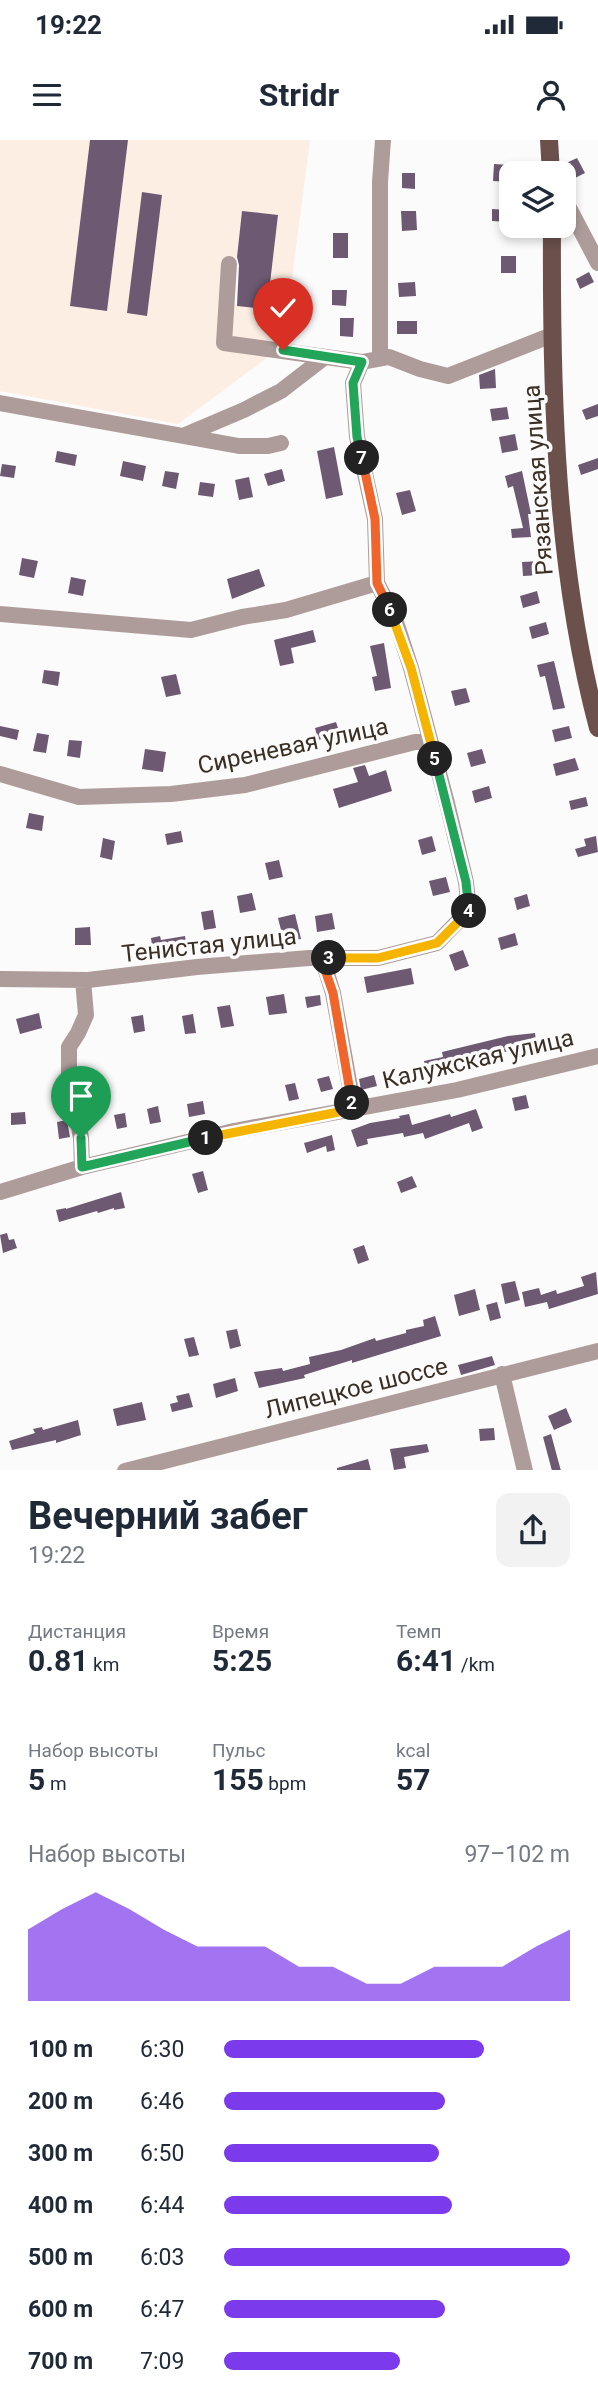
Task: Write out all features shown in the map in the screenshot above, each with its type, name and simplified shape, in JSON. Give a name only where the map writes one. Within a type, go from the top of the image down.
[{"type":"main road","points":[[549,140],[550,161]]},
{"type":"main road","name":"Рязанская улица","points":[[552,238],[552,335],[558,464],[568,569],[598,728]]},
{"type":"street","points":[[380,358],[380,182],[383,140]]},
{"type":"street","points":[[576,221],[598,263]]},
{"type":"street","points":[[229,264],[224,343],[362,362],[388,356],[420,369],[448,376],[552,335]]},
{"type":"street","points":[[185,435],[281,391],[326,357]]},
{"type":"street","name":"Тенистая улица","points":[[0,979],[83,980],[197,967],[321,958],[378,958],[437,943],[469,910],[466,882],[411,668],[394,616],[377,583],[375,519],[357,437],[353,383],[362,362]]},
{"type":"street","points":[[0,403],[239,446],[281,443]]},
{"type":"street","points":[[0,614],[191,630],[242,617],[286,610],[377,583]]},
{"type":"street","name":"Сиреневая улица","points":[[0,774],[79,797],[171,794],[244,785],[415,743],[430,742]]},
{"type":"street","points":[[321,958],[333,993],[354,1109]]},
{"type":"street","points":[[82,1167],[81,1138],[69,1073],[69,1047],[86,1015],[83,980]]},
{"type":"street","name":"Калужская улица","points":[[0,1192],[82,1167],[234,1131],[457,1090],[598,1056]]},
{"type":"street","name":"Липецкое шоссе","points":[[129,1470],[598,1351]]},
{"type":"street","points":[[502,1374],[525,1470]]},
{"type":"shaded area","points":[[0,140],[90,140],[70,306],[107,311],[128,140],[310,140],[283,346],[178,424],[0,391]],"holes":[[[143,192],[162,195],[147,316]],[[242,211],[278,216],[267,309],[231,304]]]},
{"type":"building","points":[[90,140],[128,140],[107,311],[70,306]]},
{"type":"building","points":[[577,158],[585,173],[576,178],[576,161],[570,161]]},
{"type":"building","points":[[494,164],[499,164],[499,181],[493,181]]},
{"type":"building","points":[[402,173],[415,173],[415,189],[402,188]]},
{"type":"building","points":[[142,192],[162,195],[147,316],[127,313]]},
{"type":"building","points":[[492,209],[499,209],[499,221],[492,221]]},
{"type":"building","points":[[242,211],[278,215],[267,309],[237,306],[237,257]]},
{"type":"building","points":[[401,211],[416,211],[417,230],[402,231]]},
{"type":"building","points":[[333,233],[348,233],[348,258],[333,258]]},
{"type":"building","points":[[501,256],[516,256],[516,273],[501,273]]},
{"type":"building","points":[[589,272],[594,282],[580,289],[576,279]]},
{"type":"building","points":[[415,282],[416,296],[399,297],[398,283]]},
{"type":"building","points":[[332,290],[347,290],[346,306],[332,305]]},
{"type":"building","points":[[340,318],[354,318],[353,337],[340,336]]},
{"type":"building","points":[[397,321],[417,321],[417,334],[397,334]]},
{"type":"building","points":[[495,369],[496,388],[480,389],[479,375]]},
{"type":"building","points":[[598,404],[598,416],[586,420],[582,410]]},
{"type":"building","points":[[507,407],[509,419],[492,421],[490,409]]},
{"type":"building","points":[[515,434],[518,450],[502,453],[499,437]]},
{"type":"building","points":[[334,447],[343,495],[326,499],[317,451]]},
{"type":"building","points":[[57,451],[77,455],[75,466],[55,462]]},
{"type":"building","points":[[598,458],[598,469],[581,475],[578,465]]},
{"type":"building","points":[[123,461],[146,466],[143,481],[120,476]]},
{"type":"building","points":[[2,464],[16,466],[14,478],[0,476]]},
{"type":"building","points":[[282,469],[285,481],[268,486],[264,474]]},
{"type":"building","points":[[165,471],[179,473],[176,489],[162,486]]},
{"type":"building","points":[[522,471],[531,514],[528,514],[531,537],[512,538],[511,529],[523,528],[513,486],[508,488],[505,476]]},
{"type":"building","points":[[249,477],[253,497],[239,500],[235,480]]},
{"type":"building","points":[[200,482],[215,484],[213,497],[198,495]]},
{"type":"building","points":[[410,490],[416,511],[402,515],[396,493]]},
{"type":"building","points":[[22,558],[38,561],[34,578],[19,575]]},
{"type":"building","points":[[540,561],[541,575],[523,576],[522,562]]},
{"type":"building","points":[[259,569],[265,586],[232,599],[227,579]]},
{"type":"building","points":[[71,577],[86,580],[83,596],[68,593]]},
{"type":"building","points":[[537,591],[540,603],[523,608],[520,596]]},
{"type":"building","points":[[546,622],[549,634],[532,639],[529,627]]},
{"type":"building","points":[[313,630],[316,642],[291,648],[294,663],[280,666],[274,640]]},
{"type":"building","points":[[384,643],[391,688],[375,691],[372,677],[377,676],[370,646]]},
{"type":"building","points":[[554,661],[565,708],[553,710],[545,676],[540,677],[537,665]]},
{"type":"building","points":[[44,670],[60,672],[58,686],[42,683]]},
{"type":"building","points":[[176,674],[181,694],[166,697],[161,677]]},
{"type":"building","points":[[466,688],[470,702],[455,706],[451,691]]},
{"type":"building","points":[[336,722],[340,734],[318,740],[315,728]]},
{"type":"building","points":[[0,726],[19,730],[17,740],[0,736]]},
{"type":"building","points":[[569,726],[572,738],[555,742],[552,730]]},
{"type":"building","points":[[37,733],[49,735],[46,753],[33,751]]},
{"type":"building","points":[[69,740],[82,741],[80,758],[67,756]]},
{"type":"building","points":[[145,749],[166,752],[163,772],[142,769]]},
{"type":"building","points":[[482,749],[486,763],[471,767],[467,753]]},
{"type":"building","points":[[575,758],[579,770],[556,776],[553,764]]},
{"type":"building","points":[[365,765],[369,776],[386,770],[392,791],[339,808],[333,789],[358,782],[353,768]]},
{"type":"building","points":[[489,786],[492,798],[475,803],[472,791]]},
{"type":"building","points":[[586,797],[588,806],[571,810],[569,801]]},
{"type":"building","points":[[29,813],[44,816],[42,831],[26,828]]},
{"type":"building","points":[[181,831],[183,842],[167,845],[165,834]]},
{"type":"building","points":[[432,836],[436,851],[422,855],[418,840]]},
{"type":"building","points":[[596,836],[598,852],[578,857],[575,849],[586,846],[584,839]]},
{"type":"building","points":[[103,838],[115,841],[112,860],[100,857]]},
{"type":"building","points":[[279,860],[283,877],[269,880],[265,863]]},
{"type":"building","points":[[446,877],[450,892],[433,896],[429,881]]},
{"type":"building","points":[[252,893],[256,910],[240,913],[237,896]]},
{"type":"building","points":[[527,894],[530,906],[517,910],[514,898]]},
{"type":"building","points":[[213,910],[216,928],[204,930],[201,912]]},
{"type":"building","points":[[332,913],[335,929],[317,932],[315,916]]},
{"type":"building","points":[[295,914],[301,939],[284,942],[278,918]]},
{"type":"building","points":[[90,927],[91,945],[75,945],[75,928]]},
{"type":"building","points":[[515,933],[518,945],[501,950],[498,938]]},
{"type":"building","points":[[160,936],[161,940],[185,936],[188,955],[174,957],[173,951],[153,954],[151,938]]},
{"type":"building","points":[[463,950],[469,966],[455,971],[449,955]]},
{"type":"building","points":[[411,968],[414,984],[367,993],[364,977]]},
{"type":"building","points":[[284,994],[287,1013],[269,1015],[266,997]]},
{"type":"building","points":[[320,995],[321,1005],[307,1008],[305,997]]},
{"type":"building","points":[[230,1005],[234,1026],[221,1028],[217,1007]]},
{"type":"building","points":[[39,1013],[42,1028],[20,1034],[16,1019]]},
{"type":"building","points":[[193,1014],[196,1033],[185,1034],[182,1016]]},
{"type":"building","points":[[143,1015],[145,1031],[134,1033],[131,1017]]},
{"type":"building","points":[[535,1033],[537,1049],[525,1051],[525,1047],[484,1057],[483,1054],[453,1062],[454,1065],[426,1070],[424,1061],[443,1057],[442,1052],[508,1036]]},
{"type":"building","points":[[374,1075],[377,1086],[361,1090],[359,1079]]},
{"type":"building","points":[[329,1076],[333,1089],[321,1092],[317,1079]]},
{"type":"building","points":[[295,1083],[299,1099],[289,1101],[285,1085]]},
{"type":"building","points":[[526,1095],[529,1108],[515,1111],[512,1098]]},
{"type":"building","points":[[203,1101],[205,1114],[189,1117],[187,1104]]},
{"type":"building","points":[[158,1106],[161,1122],[150,1124],[147,1109]]},
{"type":"building","points":[[476,1109],[483,1128],[472,1132],[469,1123],[425,1139],[423,1133],[404,1137],[403,1133],[367,1139],[368,1144],[357,1147],[351,1130],[409,1114],[412,1125]]},
{"type":"building","points":[[25,1112],[26,1124],[11,1125],[11,1113]]},
{"type":"building","points":[[125,1113],[127,1127],[117,1129],[114,1115]]},
{"type":"building","points":[[67,1120],[70,1137],[59,1139],[57,1122]]},
{"type":"building","points":[[332,1135],[335,1150],[327,1152],[326,1146],[307,1153],[304,1143]]},
{"type":"building","points":[[203,1171],[208,1190],[198,1193],[192,1174]]},
{"type":"building","points":[[412,1176],[417,1187],[401,1193],[397,1182]]},
{"type":"building","points":[[121,1192],[125,1208],[97,1211],[59,1222],[56,1210]]},
{"type":"building","points":[[7,1233],[9,1240],[14,1239],[17,1248],[3,1253],[0,1235]]},
{"type":"building","points":[[364,1245],[369,1260],[358,1264],[353,1249]]},
{"type":"building","points":[[596,1272],[598,1294],[549,1309],[547,1302],[525,1307],[522,1292],[539,1288],[541,1295],[556,1290],[557,1294],[584,1286],[581,1277]]},
{"type":"building","points":[[515,1281],[520,1300],[505,1304],[501,1284]]},
{"type":"building","points":[[475,1289],[480,1310],[459,1316],[454,1295]]},
{"type":"building","points":[[497,1302],[501,1318],[490,1321],[486,1305]]},
{"type":"building","points":[[435,1316],[441,1336],[352,1363],[352,1360],[304,1375],[305,1378],[259,1388],[254,1372],[282,1368],[283,1371],[310,1364],[309,1357],[341,1350],[375,1338],[376,1341],[406,1333],[406,1330],[424,1326],[423,1320]]},
{"type":"building","points":[[237,1329],[241,1346],[230,1349],[226,1331]]},
{"type":"building","points":[[194,1337],[199,1355],[189,1357],[184,1339]]},
{"type":"building","points":[[492,1356],[495,1365],[461,1375],[458,1365]]},
{"type":"building","points":[[235,1378],[238,1391],[216,1398],[213,1384]]},
{"type":"building","points":[[189,1393],[193,1407],[172,1412],[170,1404],[178,1402],[176,1396]]},
{"type":"building","points":[[142,1402],[146,1420],[117,1426],[113,1409]]},
{"type":"building","points":[[566,1408],[572,1422],[554,1430],[548,1416]]},
{"type":"building","points":[[78,1420],[81,1435],[56,1443],[56,1440],[12,1450],[9,1441],[35,1433],[33,1429],[42,1427],[43,1430]]},
{"type":"building","points":[[494,1428],[495,1440],[480,1441],[479,1429]]},
{"type":"building","points":[[551,1434],[561,1470],[552,1470],[543,1437]]},
{"type":"building","points":[[427,1444],[429,1452],[404,1457],[406,1468],[394,1470],[390,1449]]},
{"type":"building","points":[[368,1459],[371,1470],[337,1470]]},
{"type":"route","points":[[81,1138],[82,1167],[234,1131],[354,1109],[333,993],[321,958],[378,958],[437,943],[469,910],[466,882],[411,668],[394,616],[377,583],[375,519],[357,437],[353,383],[362,362],[283,350]]}]
